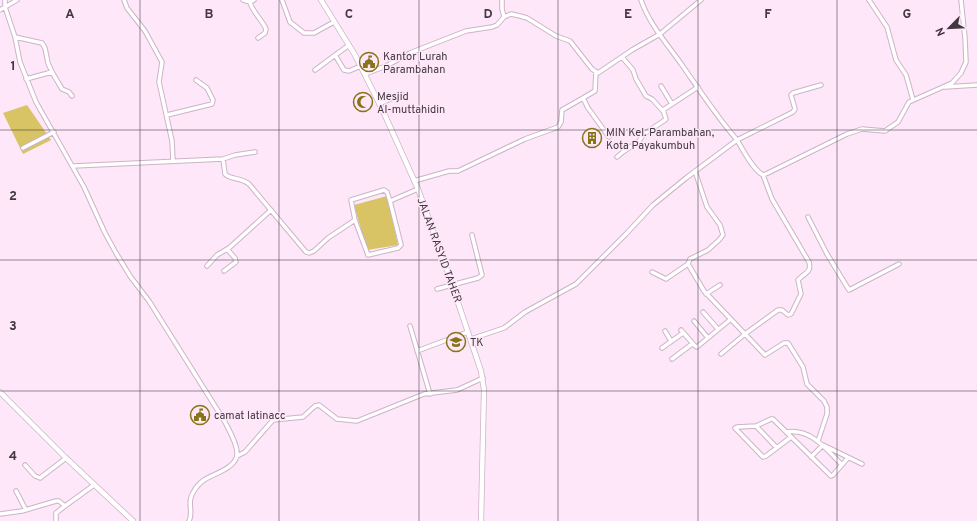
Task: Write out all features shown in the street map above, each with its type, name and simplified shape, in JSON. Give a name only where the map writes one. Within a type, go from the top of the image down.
[{"type":"street","points":[[5,0],[5,7],[26,79],[36,102],[73,166],[116,253],[130,276],[149,301],[225,422],[233,440],[237,456]]},
{"type":"street","points":[[0,10],[17,0]]},
{"type":"street","points":[[124,0],[127,8],[145,31],[162,62],[159,82],[172,140],[173,161]]},
{"type":"street","points":[[243,0],[250,2],[254,0]]},
{"type":"street","points":[[282,0],[290,22],[304,33],[314,33],[334,22]]},
{"type":"street","name":"JALAN RASYID TAHER","points":[[321,0],[361,66],[380,104],[418,189],[452,284],[483,378],[481,521]]},
{"type":"street","points":[[502,0],[504,17]]},
{"type":"street","points":[[641,0],[660,34],[737,140],[753,166],[763,175],[772,199],[808,258],[810,265],[809,272],[798,280],[801,294],[791,314],[788,315],[782,310],[778,310],[721,354]]},
{"type":"street","points":[[596,72],[600,72],[660,34],[701,0]]},
{"type":"street","points":[[869,0],[887,27],[896,60],[906,75],[913,100]]},
{"type":"street","points":[[763,175],[846,134],[862,129],[885,131],[898,122],[907,104],[952,83],[966,62],[961,0]]},
{"type":"street","points":[[250,2],[250,5],[266,29],[265,33],[258,38]]},
{"type":"street","points":[[365,74],[386,66],[410,53],[466,31],[497,25],[504,17],[510,14],[520,16],[539,25],[572,44],[596,72],[595,91],[562,110],[561,122],[558,127],[522,140],[458,170],[449,171],[414,181]]},
{"type":"street","points":[[15,37],[42,43],[45,48],[48,63],[52,72],[62,89],[69,92],[72,96]]},
{"type":"street","points":[[314,70],[349,45]]},
{"type":"street","points":[[335,55],[344,70],[348,71],[361,66]]},
{"type":"street","points":[[618,157],[639,141],[644,134],[666,118],[663,111],[652,99],[646,96],[636,79],[633,70],[622,57]]},
{"type":"street","points":[[26,79],[52,72]]},
{"type":"street","points":[[167,115],[210,105],[213,102],[207,88],[196,80]]},
{"type":"street","points":[[470,339],[502,329],[525,312],[576,284],[653,205],[737,140],[793,112],[795,109],[791,95],[793,92],[821,85]]},
{"type":"street","points":[[944,87],[977,85]]},
{"type":"street","points":[[661,86],[672,104]]},
{"type":"street","points":[[663,111],[698,87]]},
{"type":"street","points":[[380,104],[402,94]]},
{"type":"street","points":[[583,98],[586,105],[609,137]]},
{"type":"street","points":[[23,148],[54,132]]},
{"type":"street","points":[[73,166],[223,159],[235,155],[255,152]]},
{"type":"street","points":[[223,159],[225,174],[228,177],[241,179],[246,182],[304,250],[309,253],[314,251],[328,238],[355,220]]},
{"type":"street","points":[[652,272],[666,279],[688,264],[690,260],[708,250],[723,235],[720,225],[707,207],[695,171]]},
{"type":"street","points":[[390,201],[418,189]]},
{"type":"street","points":[[384,190],[387,192],[390,201],[401,244],[399,248],[368,255],[355,220],[351,202],[352,200],[384,190]]},
{"type":"street","points":[[207,266],[217,255],[227,249],[271,210]]},
{"type":"street","points":[[808,217],[827,254],[849,290],[899,264]]},
{"type":"street","points":[[437,289],[472,280],[482,275],[472,235]]},
{"type":"street","points":[[224,271],[236,262],[235,258],[227,249]]},
{"type":"street","points":[[688,264],[698,283],[706,294],[764,355],[785,343],[790,346],[804,367],[808,384],[824,401],[827,407],[827,414],[818,441]]},
{"type":"street","points":[[706,294],[720,285]]},
{"type":"street","points":[[703,312],[718,330]]},
{"type":"street","points":[[662,348],[682,331],[692,344],[697,347],[731,319]]},
{"type":"street","points":[[694,321],[708,338]]},
{"type":"street","points":[[410,326],[430,394]]},
{"type":"street","points":[[417,351],[468,332]]},
{"type":"street","points":[[665,332],[671,341]]},
{"type":"street","points":[[672,359],[692,344]]},
{"type":"street","points":[[189,521],[191,518],[190,498],[198,485],[232,464],[237,456],[245,452],[274,419],[303,417],[315,406],[319,405],[337,420],[357,421],[424,394],[457,390],[483,378]]},
{"type":"street","points":[[0,392],[66,458],[133,521]]},
{"type":"street","points":[[791,437],[763,457],[735,428],[756,426],[773,418],[830,476],[833,475],[848,458]]},
{"type":"street","points":[[756,426],[777,448]]},
{"type":"street","points":[[786,432],[800,432],[811,436],[842,465]]},
{"type":"street","points":[[811,457],[822,446]]},
{"type":"street","points":[[822,446],[862,464]]},
{"type":"street","points":[[25,465],[35,476],[40,478],[66,458]]},
{"type":"street","points":[[56,521],[56,513],[94,485]]},
{"type":"street","points":[[16,491],[26,510]]},
{"type":"street","points":[[0,514],[26,510],[57,501],[65,506]]},
{"type":"shaded area","points":[[27,105],[51,140],[23,154],[3,113]]},
{"type":"shaded area","points":[[387,196],[398,245],[367,250],[354,205]]},
{"type":"place","name":"Kantor Lurah Parambahan","points":[[369,62]]},
{"type":"place","name":"Mesjid Al-muttahidin","points":[[363,102]]},
{"type":"place","name":"MIN Kel. Parambahan, Kota Payakumbuh","points":[[592,138]]},
{"type":"place","name":"TK","points":[[456,342]]},
{"type":"place","name":"camat latinacc","points":[[200,415]]}]
